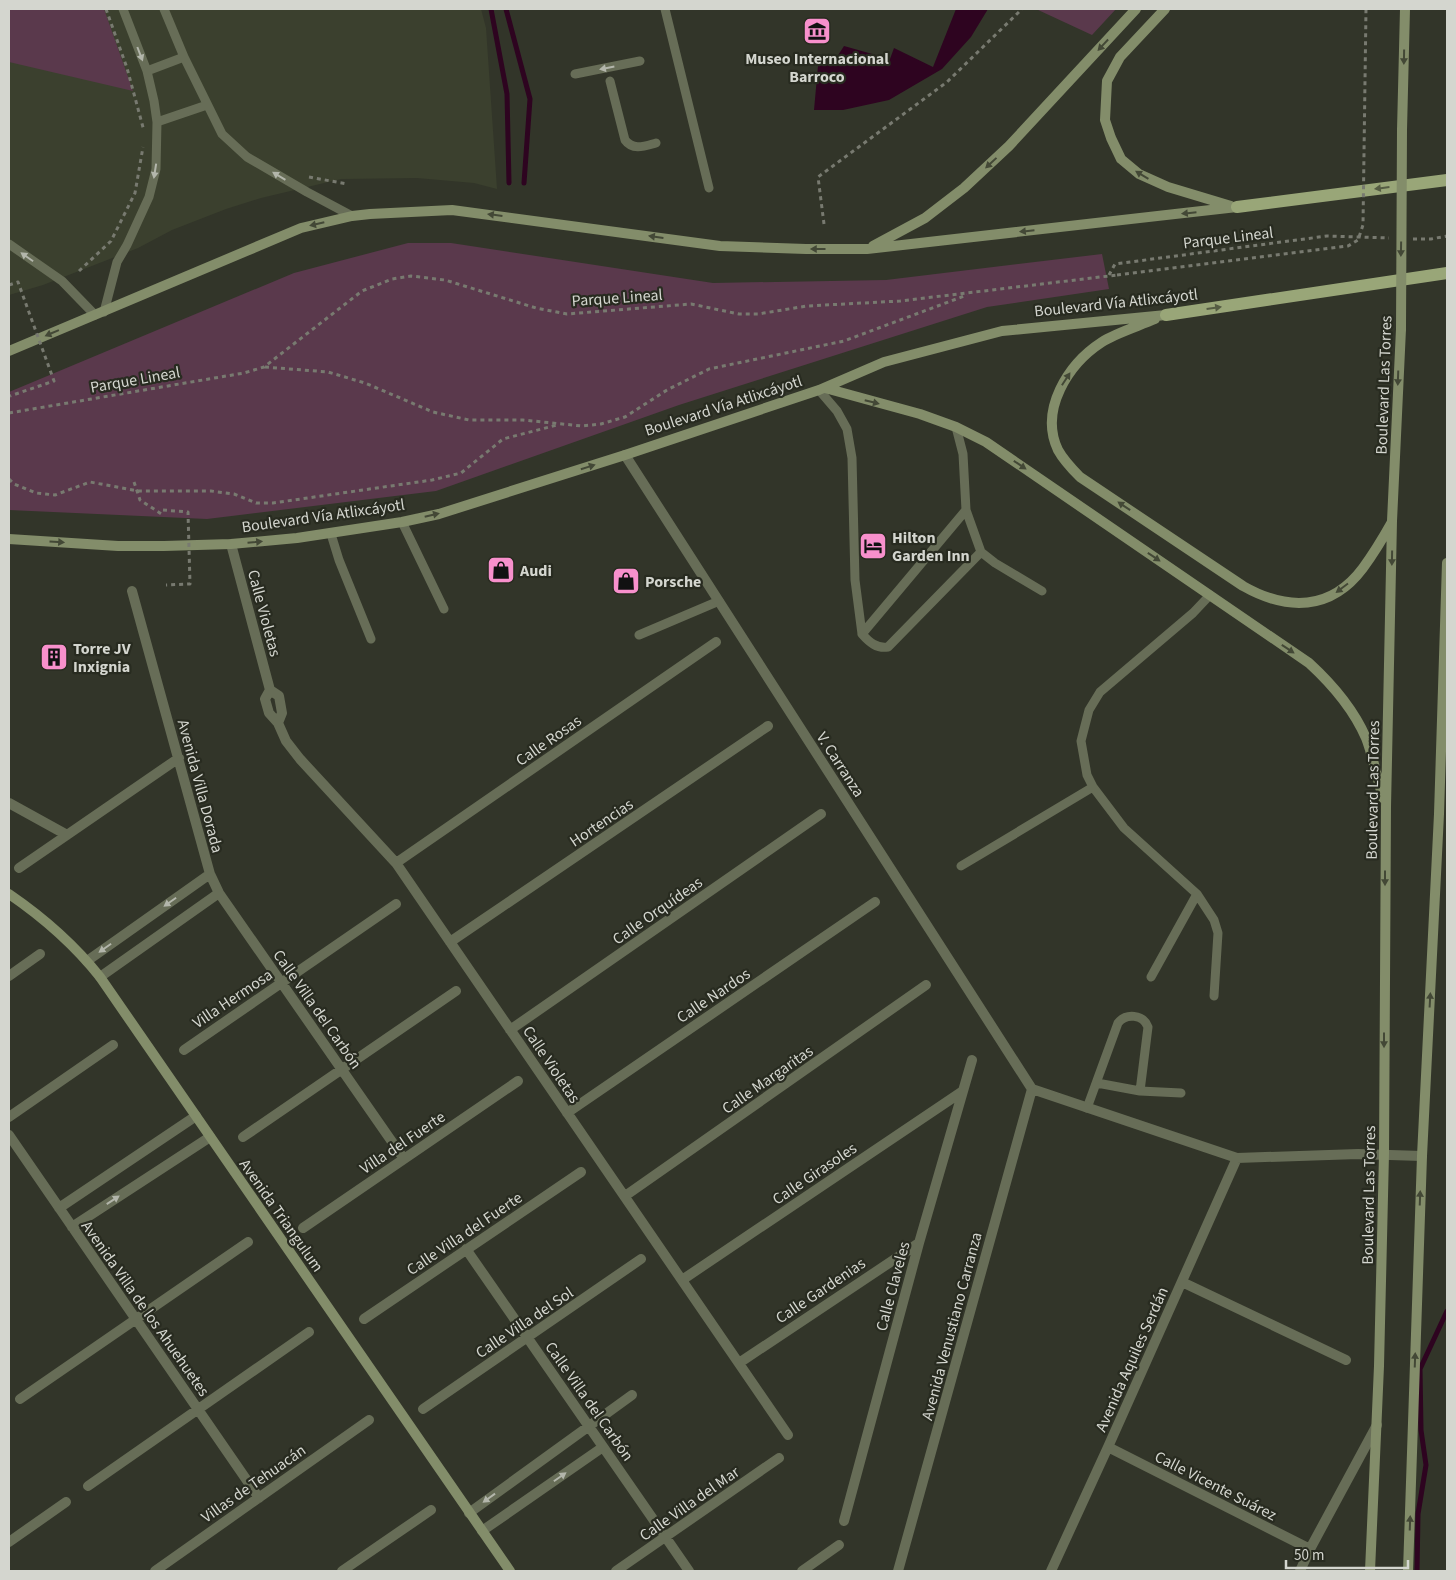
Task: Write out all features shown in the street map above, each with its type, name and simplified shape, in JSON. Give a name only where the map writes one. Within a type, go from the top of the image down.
[{"type":"main road","points":[[867,249],[925,218],[964,188],[1009,146],[1136,9]]},
{"type":"main road","points":[[1165,9],[1120,57],[1108,81],[1105,120],[1111,138],[1121,159],[1139,174],[1168,187],[1237,207]]},
{"type":"main road","name":"Boulevard Las Torres","points":[[1370,1571],[1380,1366],[1384,1154],[1386,807],[1392,521],[1400,329],[1405,9]]},
{"type":"main road","points":[[9,351],[302,228],[352,216],[452,210],[720,246],[867,249],[1237,207],[1447,180]]},
{"type":"main road","name":"Boulevard Vía Atlixcáyotl","points":[[9,539],[118,546],[231,544],[331,534],[402,522],[439,514],[625,455],[822,389],[884,362],[1002,331],[1166,315],[1447,273]]},
{"type":"main road","points":[[1166,315],[1103,341],[1076,365],[1057,395],[1052,413],[1052,432],[1058,450],[1068,465],[1080,477],[1243,586],[1259,595],[1277,601],[1295,603],[1314,602],[1332,595],[1349,583],[1362,569],[1392,521]]},
{"type":"main road","points":[[822,389],[920,414],[956,426],[986,442],[1309,663],[1332,684],[1349,706],[1366,738],[1386,807]]},
{"type":"main road","points":[[1408,1571],[1422,1156],[1439,814],[1447,563]]},
{"type":"main road","points":[[1439,814],[1447,799]]},
{"type":"main road","name":"Avenida Triangulum","points":[[9,894],[38,914],[64,937],[100,977],[510,1571]]},
{"type":"street","name":"V. Carranza","points":[[625,455],[1032,1089]]},
{"type":"street","name":"Calle Violetas","points":[[231,544],[270,690],[265,699],[269,713],[278,723],[286,741],[300,759],[396,863],[788,1435]]},
{"type":"street","name":"Avenida Villa Dorada","points":[[87,961],[210,874],[132,591]]},
{"type":"street","name":"Calle Rosas","points":[[396,863],[716,642]]},
{"type":"street","name":"Hortencias","points":[[450,942],[768,726]]},
{"type":"street","points":[[20,868],[179,758]]},
{"type":"street","points":[[9,803],[67,835]]},
{"type":"street","name":"Calle Orquídeas","points":[[510,1030],[821,814]]},
{"type":"street","name":"Calle Villa del Carbón","points":[[210,874],[219,893],[404,1160]]},
{"type":"street","points":[[100,977],[219,893]]},
{"type":"street","name":"Calle Nardos","points":[[567,1113],[875,902]]},
{"type":"street","name":"Villa Hermosa","points":[[184,1050],[396,904]]},
{"type":"street","points":[[9,976],[40,954]]},
{"type":"street","name":"Calle Margaritas","points":[[625,1196],[926,985]]},
{"type":"street","points":[[243,1137],[456,991]]},
{"type":"street","points":[[9,1117],[113,1045]]},
{"type":"street","name":"Calle Claveles","points":[[844,1521],[919,1243],[972,1060]]},
{"type":"street","name":"Villa del Fuerte","points":[[303,1228],[518,1081]]},
{"type":"street","points":[[1032,1089],[1237,1158],[1384,1154],[1422,1156]]},
{"type":"street","name":"Avenida Venustiano Carranza","points":[[898,1571],[1032,1089]]},
{"type":"street","name":"Calle Girasoles","points":[[682,1280],[963,1091]]},
{"type":"street","points":[[59,1208],[196,1116]]},
{"type":"street","name":"Avenida Villa de los Ahuehuetes","points":[[9,1135],[259,1498]]},
{"type":"street","points":[[72,1227],[210,1137]]},
{"type":"street","name":"Avenida Aquiles Serdán","points":[[1051,1571],[1237,1158]]},
{"type":"street","name":"Calle Villa del Fuerte","points":[[364,1319],[581,1172]]},
{"type":"street","points":[[20,1399],[248,1242]]},
{"type":"street","name":"Calle Gardenias","points":[[739,1363],[919,1243]]},
{"type":"street","name":"Calle Villa del Carbón","points":[[466,1249],[689,1571]]},
{"type":"street","name":"Calle Villa del Sol","points":[[424,1409],[641,1259]]},
{"type":"street","points":[[1182,1282],[1346,1360]]},
{"type":"street","points":[[88,1486],[309,1332]]},
{"type":"street","points":[[469,1512],[632,1395]]},
{"type":"street","name":"Villas de Tehuacán","points":[[155,1571],[369,1420]]},
{"type":"street","points":[[1300,1571],[1377,1425]]},
{"type":"street","points":[[482,1531],[603,1447]]},
{"type":"street","name":"Calle Vicente Suárez","points":[[1108,1447],[1310,1549]]},
{"type":"street","name":"Calle Villa del Mar","points":[[616,1571],[779,1458]]},
{"type":"street","points":[[9,1542],[66,1502]]},
{"type":"street","points":[[342,1571],[431,1510]]},
{"type":"street","points":[[802,1571],[839,1545]]},
{"type":"lane","points":[[9,244],[62,281],[100,313],[117,262],[149,197],[156,169],[157,122],[147,72],[123,9]]},
{"type":"lane","points":[[164,9],[184,57],[222,134],[247,157],[352,216]]},
{"type":"lane","points":[[665,9],[709,188]]},
{"type":"lane","points":[[147,72],[184,57]]},
{"type":"lane","points":[[575,74],[640,61]]},
{"type":"lane","points":[[610,81],[625,140],[634,147],[656,143]]},
{"type":"lane","points":[[157,122],[207,105]]},
{"type":"lane","points":[[822,389],[847,429],[852,458],[855,580],[862,634],[866,639],[877,646],[888,647],[980,552]]},
{"type":"lane","points":[[956,426],[963,454],[966,510],[980,552],[1042,591]]},
{"type":"lane","points":[[862,634],[966,510]]},
{"type":"lane","points":[[402,522],[444,609]]},
{"type":"lane","points":[[331,534],[339,560],[371,639]]},
{"type":"lane","points":[[1210,595],[1193,613],[1100,692],[1089,710],[1081,741],[1087,775],[1093,787],[1124,828],[1197,894],[1214,920],[1218,933],[1214,996]]},
{"type":"lane","points":[[639,635],[719,601]]},
{"type":"lane","points":[[961,866],[1093,787]]},
{"type":"lane","points":[[1150,978],[1197,894]]},
{"type":"lane","points":[[1088,1108],[1118,1023],[1127,1016],[1141,1019],[1148,1028],[1140,1091]]},
{"type":"lane","points":[[1097,1083],[1140,1091],[1180,1093]]},
{"type":"path","points":[[106,9],[127,68],[145,134]]},
{"type":"path","points":[[824,224],[818,177],[947,82],[1022,9]]},
{"type":"path","name":"Parque Lineal","points":[[9,413],[244,373],[264,367],[362,291],[392,279],[411,276],[445,280],[536,308],[567,314],[691,304],[739,314],[758,314],[807,306],[900,302],[1348,246],[1358,240],[1363,225],[1366,9]]},
{"type":"path","points":[[79,271],[111,241],[135,194],[143,142]]},
{"type":"path","points":[[303,174],[312,178],[347,184]]},
{"type":"path","name":"Parque Lineal","points":[[1108,276],[1115,264],[1327,236],[1393,238]]},
{"type":"path","points":[[1412,238],[1431,239],[1447,236]]},
{"type":"path","points":[[9,285],[18,282],[54,381],[9,396]]},
{"type":"path","name":"Parque Lineal","points":[[264,367],[328,372],[365,384],[433,412],[469,420],[523,420],[582,426],[601,424],[625,418],[667,390],[709,369],[844,341],[973,293]]},
{"type":"path","points":[[9,479],[14,484],[36,493],[55,495],[90,482],[138,491],[211,491],[234,494],[256,503],[272,503],[432,480],[461,473],[503,439],[560,424]]},
{"type":"path","points":[[134,482],[140,500],[163,515]]},
{"type":"path","points":[[163,510],[188,512],[190,584],[166,585]]},
{"type":"shaded area","points":[[9,9],[481,9],[486,28],[497,189],[474,183],[417,178],[341,179],[261,198],[226,209],[172,230],[138,248],[43,285],[9,295]]},
{"type":"shaded area","points":[[9,9],[104,9],[133,91],[9,62]]},
{"type":"shaded area","points":[[956,9],[988,9],[971,37],[942,69],[889,100],[843,110],[814,110],[819,55],[835,60],[844,46],[890,59],[894,48],[933,67]]},
{"type":"shaded area","points":[[1036,9],[1116,9],[1092,35]]},
{"type":"shaded area","points":[[408,243],[451,243],[713,283],[886,280],[1102,254],[1109,289],[987,307],[679,405],[436,491],[207,519],[9,510],[9,392],[294,273]]},
{"type":"waterway","points":[[491,9],[507,94],[509,183]]},
{"type":"waterway","points":[[506,9],[530,99],[524,183]]},
{"type":"waterway","points":[[1417,1571],[1418,1514],[1426,1465],[1421,1430],[1420,1369],[1447,1311]]},
{"type":"place","name":"Museo Internacional Barroco","points":[[817,31]]},
{"type":"place","name":"Hilton Garden Inn","points":[[873,546]]},
{"type":"place","name":"Audi","points":[[501,570]]},
{"type":"place","name":"Porsche","points":[[626,581]]},
{"type":"place","name":"Torre JV Inxignia","points":[[54,657]]}]
